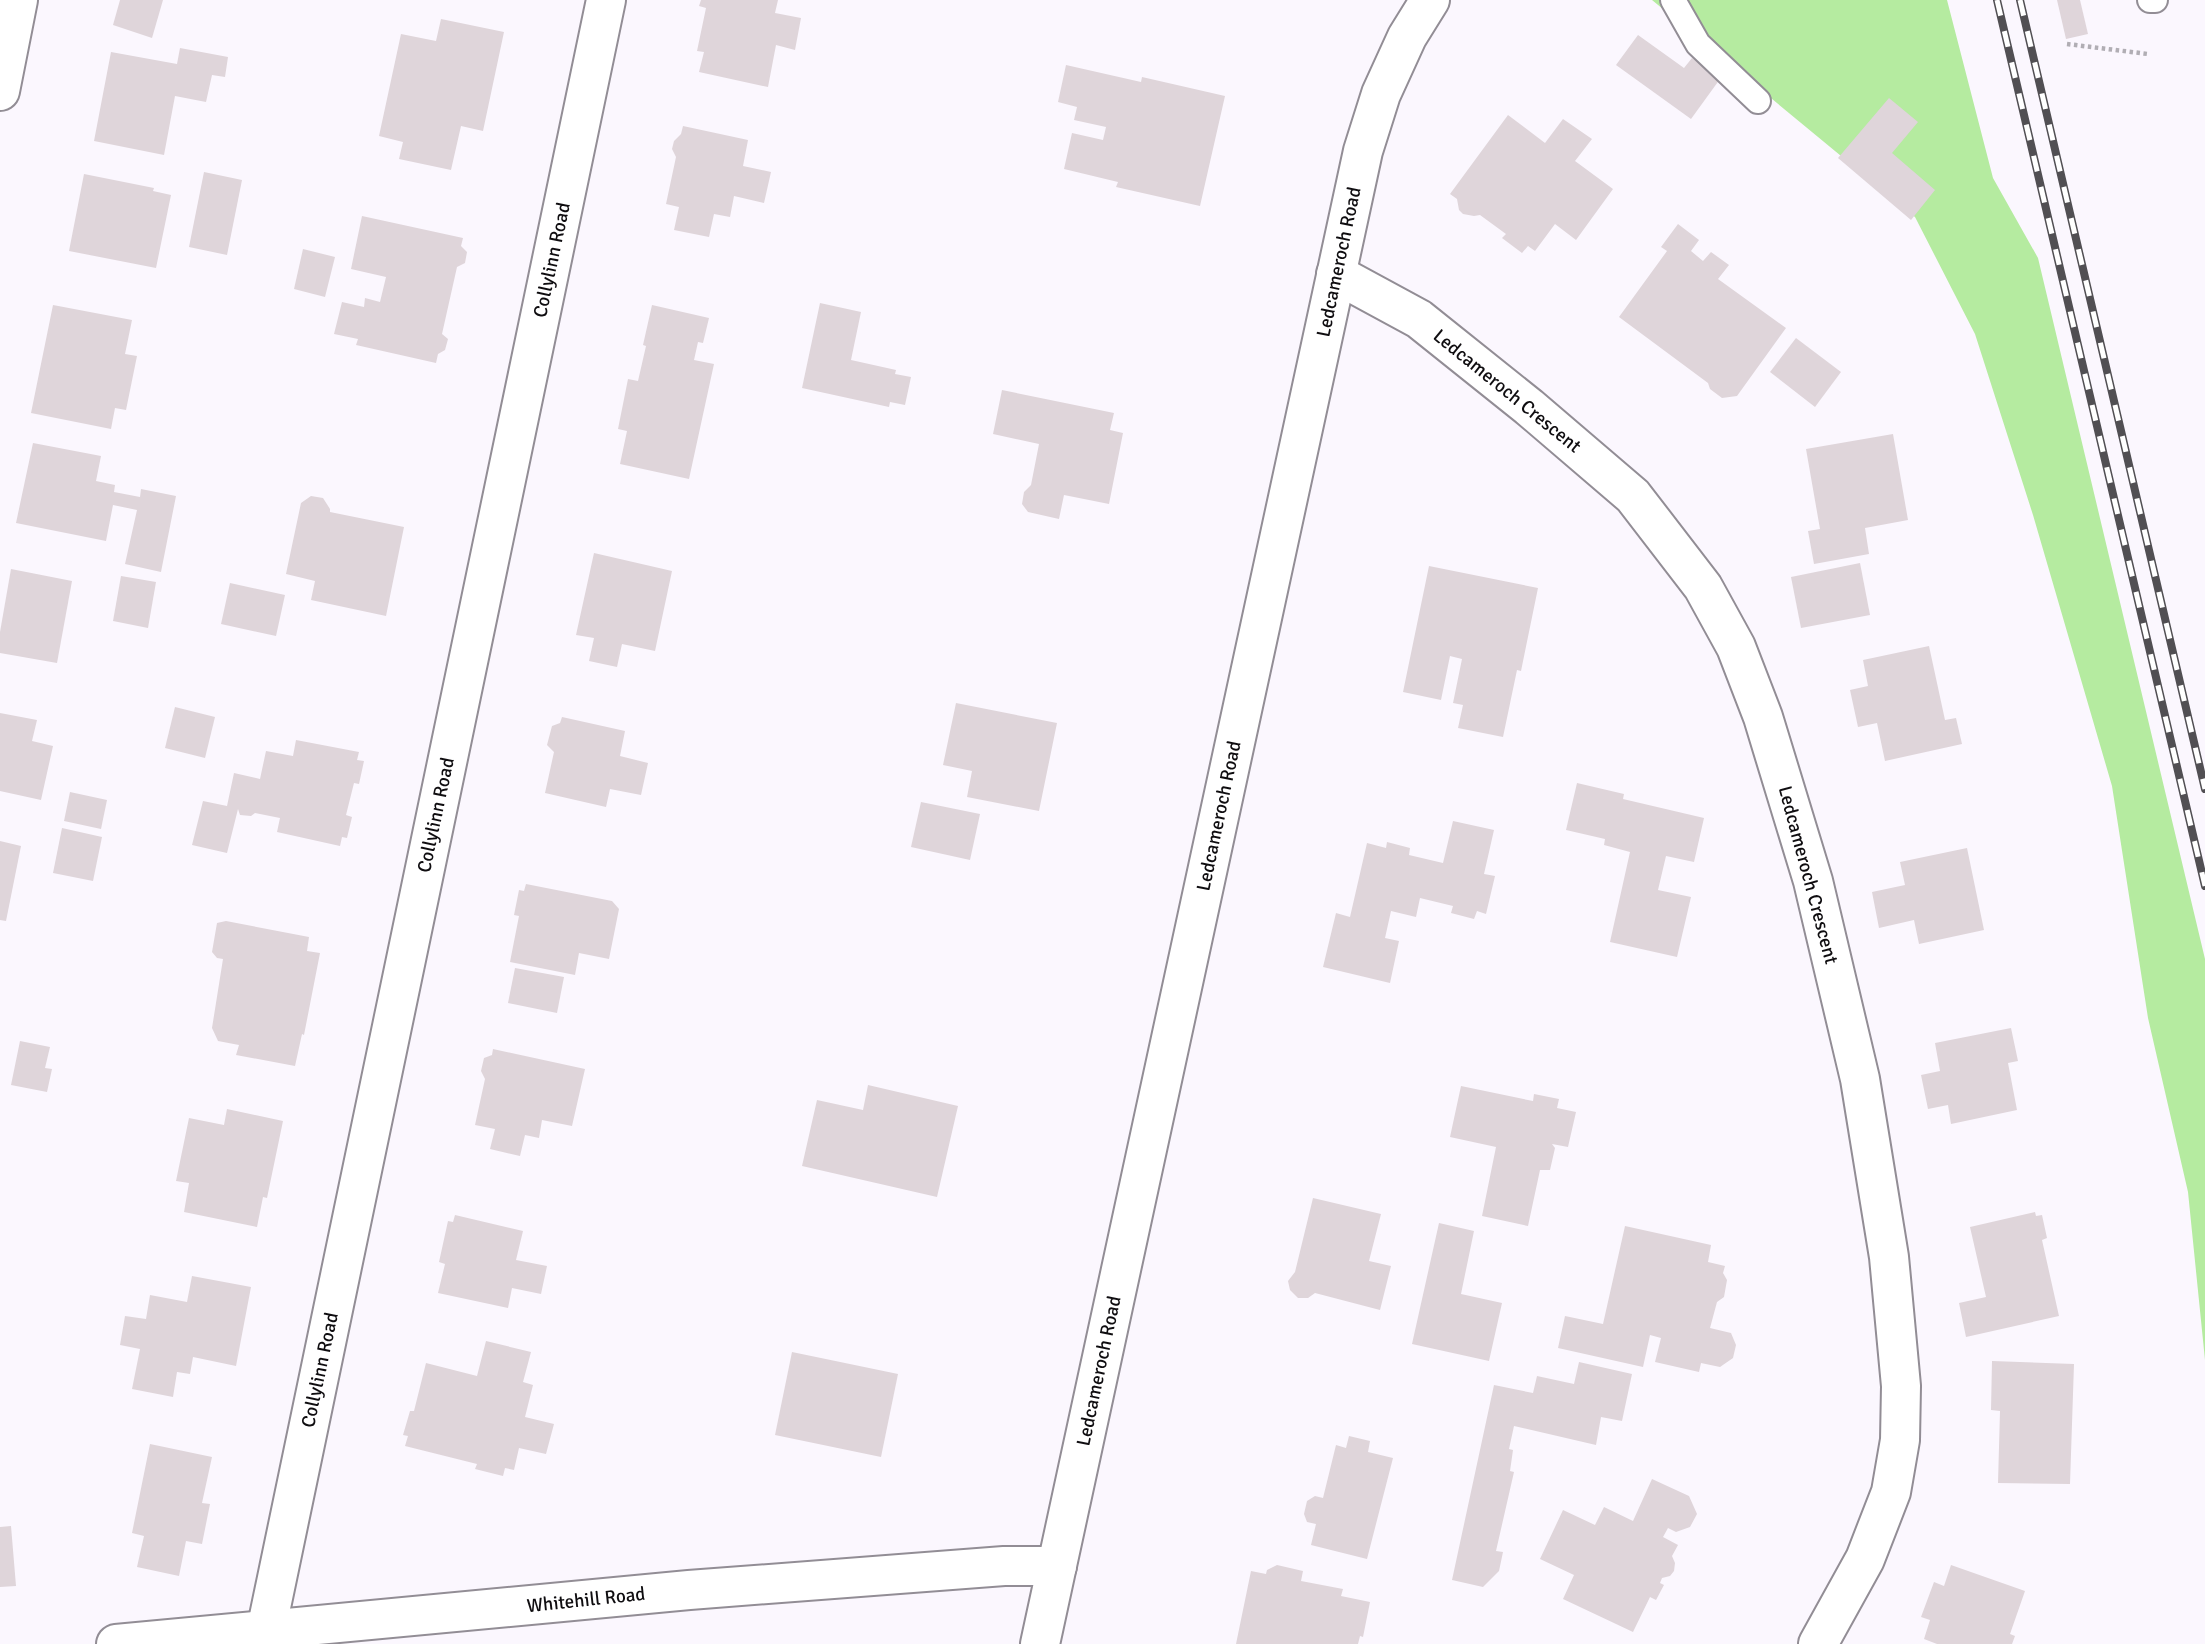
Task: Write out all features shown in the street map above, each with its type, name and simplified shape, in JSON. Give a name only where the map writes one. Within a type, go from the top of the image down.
[{"type":"street","points":[[0,91],[18,0]]},
{"type":"street","name":"Collylinn Road","points":[[266,1631],[606,0]]},
{"type":"street","name":"Ledcameroch Road","points":[[1040,1644],[1363,151],[1381,94],[1407,37],[1430,0]]},
{"type":"street","name":"Ledcameroch Crescent","points":[[1336,274],[1419,319],[1633,496],[1703,587],[1736,647],[1763,717],[1813,881],[1860,1079],[1889,1257],[1901,1386],[1900,1440],[1891,1492],[1865,1559],[1818,1644]]},
{"type":"street","name":"Whitehill Road","points":[[116,1644],[208,1640],[266,1631],[689,1590],[1004,1566],[1057,1566]]},
{"type":"lane","points":[[1673,0],[1698,44],[1758,101]]},
{"type":"path","points":[[2067,44],[2148,54]]},
{"type":"green space","points":[[1652,0],[1947,0],[1993,178],[2038,258],[2205,959],[2205,1360],[2188,1192],[2148,1018],[2112,786],[2033,515],[1975,334],[1915,217]]},
{"type":"building","points":[[120,0],[163,0],[152,38],[113,25]]},
{"type":"building","points":[[701,0],[778,0],[775,13],[801,18],[795,50],[776,45],[768,87],[699,72],[704,52],[697,51],[706,8],[699,6]]},
{"type":"building","points":[[2057,0],[2080,0],[2088,34],[2066,39]]},
{"type":"building","points":[[441,19],[504,32],[483,131],[461,126],[451,170],[399,159],[403,142],[379,136],[401,34],[436,41]]},
{"type":"building","points":[[1638,35],[1684,68],[1692,58],[1720,79],[1691,119],[1616,65]]},
{"type":"building","points":[[180,48],[228,57],[225,77],[212,75],[206,102],[175,96],[164,155],[94,141],[111,52],[177,64]]},
{"type":"building","points":[[1066,65],[1141,82],[1142,77],[1225,96],[1200,206],[1116,187],[1118,182],[1064,169],[1072,133],[1103,140],[1106,127],[1074,120],[1077,107],[1058,102]]},
{"type":"building","points":[[1889,98],[1918,122],[1892,153],[1935,190],[1911,220],[1838,158]]},
{"type":"building","points":[[1508,115],[1545,143],[1563,119],[1592,139],[1575,161],[1613,189],[1576,240],[1555,224],[1535,251],[1528,246],[1522,253],[1502,238],[1506,234],[1480,215],[1463,214],[1459,210],[1457,199],[1450,194]]},
{"type":"building","points":[[683,126],[748,140],[743,166],[771,172],[764,203],[734,196],[730,217],[714,214],[709,237],[674,230],[679,207],[666,204],[676,157],[672,149]]},
{"type":"building","points":[[204,172],[242,180],[227,255],[189,247]]},
{"type":"building","points":[[84,174],[154,188],[153,191],[171,195],[156,268],[69,251]]},
{"type":"building","points":[[362,216],[463,238],[461,246],[467,252],[465,263],[457,267],[442,334],[448,339],[445,350],[438,354],[436,363],[356,345],[358,339],[334,334],[342,302],[364,307],[365,298],[380,302],[386,277],[351,269]]},
{"type":"building","points":[[1678,224],[1699,240],[1691,251],[1703,261],[1711,252],[1729,265],[1718,279],[1786,328],[1737,396],[1722,398],[1710,389],[1708,383],[1619,317],[1667,251],[1661,247]]},
{"type":"building","points":[[303,249],[335,257],[325,297],[294,289]]},
{"type":"building","points":[[820,303],[861,312],[851,360],[896,370],[895,374],[911,377],[905,405],[890,402],[889,407],[802,388]]},
{"type":"building","points":[[53,305],[132,320],[125,354],[137,356],[126,410],[115,408],[111,429],[31,413]]},
{"type":"building","points":[[652,305],[709,318],[703,343],[698,342],[694,360],[714,364],[689,479],[620,464],[627,431],[618,429],[628,379],[638,381]]},
{"type":"building","points":[[1796,338],[1841,372],[1815,407],[1770,372]]},
{"type":"building","points":[[1002,390],[1114,413],[1110,430],[1123,433],[1109,504],[1064,495],[1059,519],[1028,512],[1022,504],[1024,492],[1031,485],[1039,444],[993,434]]},
{"type":"building","points":[[1893,434],[1908,520],[1865,528],[1869,554],[1814,564],[1808,531],[1820,529],[1806,449]]},
{"type":"building","points":[[33,443],[101,456],[96,481],[115,485],[114,492],[140,497],[141,489],[176,496],[161,572],[125,564],[137,510],[113,505],[106,541],[16,523]]},
{"type":"building","points":[[311,496],[323,498],[330,512],[404,527],[386,616],[311,600],[315,581],[286,574],[301,503]]},
{"type":"building","points":[[594,553],[672,571],[655,651],[622,644],[617,667],[589,661],[594,638],[576,635]]},
{"type":"building","points":[[1860,563],[1870,615],[1801,628],[1791,577]]},
{"type":"building","points":[[1429,566],[1538,588],[1521,671],[1517,670],[1503,737],[1458,728],[1463,705],[1453,703],[1462,659],[1450,656],[1441,700],[1403,692]]},
{"type":"building","points":[[11,569],[72,581],[57,663],[0,653],[0,632]]},
{"type":"building","points":[[121,576],[156,582],[148,628],[113,621]]},
{"type":"building","points":[[230,583],[285,595],[276,636],[221,624]]},
{"type":"building","points":[[1929,646],[1945,720],[1956,718],[1962,744],[1885,761],[1877,723],[1858,727],[1850,690],[1868,686],[1863,660]]},
{"type":"building","points":[[956,703],[1057,723],[1039,811],[967,797],[972,771],[943,765]]},
{"type":"building","points":[[175,707],[215,717],[205,758],[165,748]]},
{"type":"building","points":[[0,713],[37,720],[32,741],[53,746],[41,800],[0,791]]},
{"type":"building","points":[[562,717],[625,731],[620,756],[648,763],[641,795],[610,789],[606,807],[545,793],[554,752],[547,745],[552,726],[560,723]]},
{"type":"building","points":[[296,740],[359,752],[357,760],[364,761],[359,784],[354,783],[346,815],[352,817],[347,838],[342,837],[340,846],[277,832],[280,818],[255,813],[251,816],[240,815],[238,809],[227,853],[192,845],[203,801],[227,806],[234,773],[260,779],[266,751],[293,756]]},
{"type":"building","points":[[1577,783],[1624,794],[1623,799],[1704,818],[1694,862],[1666,856],[1658,890],[1691,897],[1677,957],[1610,942],[1630,852],[1604,845],[1605,839],[1566,830]]},
{"type":"building","points":[[70,792],[107,800],[101,829],[64,821]]},
{"type":"building","points":[[921,802],[980,814],[970,860],[911,847]]},
{"type":"building","points":[[1453,821],[1494,830],[1484,874],[1495,876],[1486,914],[1477,911],[1474,919],[1451,913],[1453,906],[1420,898],[1416,917],[1391,911],[1385,938],[1399,941],[1390,983],[1323,967],[1336,913],[1350,917],[1367,843],[1386,848],[1387,842],[1410,848],[1409,855],[1443,863]]},
{"type":"building","points":[[62,828],[102,837],[93,881],[53,873]]},
{"type":"building","points":[[0,841],[21,846],[6,921],[0,920]]},
{"type":"building","points":[[1967,848],[1984,930],[1919,944],[1914,920],[1879,928],[1872,892],[1905,885],[1900,862]]},
{"type":"building","points":[[526,884],[612,901],[619,909],[609,959],[579,953],[575,975],[510,962],[519,916],[514,915],[519,890],[524,891]]},
{"type":"building","points":[[226,921],[309,937],[307,951],[320,953],[295,1066],[236,1055],[239,1045],[218,1041],[212,1028],[223,959],[217,958],[212,952],[217,923]]},
{"type":"building","points":[[515,968],[564,977],[557,1013],[508,1003]]},
{"type":"building","points":[[2011,1028],[2018,1061],[2008,1063],[2017,1110],[1951,1124],[1948,1105],[1928,1109],[1921,1075],[1940,1071],[1935,1043]]},
{"type":"building","points":[[20,1041],[50,1047],[45,1068],[52,1069],[47,1092],[11,1085]]},
{"type":"building","points":[[493,1049],[585,1069],[572,1126],[542,1120],[539,1138],[525,1135],[520,1156],[490,1149],[495,1129],[475,1125],[485,1079],[481,1071],[484,1058],[492,1055]]},
{"type":"building","points":[[868,1085],[958,1106],[937,1197],[802,1166],[817,1100],[863,1110]]},
{"type":"building","points":[[1461,1086],[1533,1101],[1534,1094],[1559,1099],[1557,1108],[1576,1112],[1568,1147],[1552,1144],[1555,1148],[1550,1170],[1540,1170],[1528,1226],[1482,1216],[1496,1147],[1450,1137]]},
{"type":"building","points":[[227,1109],[283,1121],[267,1198],[263,1197],[257,1227],[184,1212],[189,1183],[176,1181],[189,1118],[224,1125]]},
{"type":"building","points":[[1313,1198],[1381,1214],[1369,1261],[1391,1266],[1380,1310],[1315,1293],[1308,1298],[1298,1298],[1290,1290],[1288,1281],[1295,1272]]},
{"type":"building","points":[[2035,1212],[2036,1216],[2042,1215],[2047,1238],[2042,1240],[2059,1316],[1966,1337],[1959,1303],[1986,1297],[1970,1227]]},
{"type":"building","points":[[455,1215],[523,1231],[516,1260],[547,1266],[541,1294],[512,1288],[508,1308],[438,1293],[445,1264],[439,1262],[448,1221],[453,1222]]},
{"type":"building","points":[[1439,1223],[1474,1231],[1461,1294],[1502,1303],[1489,1361],[1412,1344]]},
{"type":"building","points":[[1625,1226],[1711,1245],[1708,1262],[1725,1266],[1723,1273],[1727,1280],[1724,1297],[1717,1302],[1710,1328],[1731,1333],[1736,1345],[1733,1358],[1720,1367],[1701,1363],[1699,1372],[1655,1362],[1661,1338],[1650,1335],[1643,1367],[1558,1348],[1565,1316],[1603,1324]]},
{"type":"building","points":[[192,1276],[251,1287],[236,1366],[193,1357],[190,1374],[177,1372],[173,1397],[132,1389],[140,1349],[120,1345],[125,1316],[146,1319],[150,1295],[187,1302]]},
{"type":"building","points":[[486,1341],[531,1352],[523,1382],[533,1385],[525,1417],[554,1424],[546,1454],[519,1448],[514,1470],[505,1468],[503,1476],[475,1469],[477,1464],[405,1446],[408,1436],[403,1435],[410,1411],[414,1411],[426,1363],[477,1376]]},
{"type":"building","points":[[792,1352],[898,1374],[881,1457],[775,1435]]},
{"type":"building","points":[[1992,1361],[2074,1364],[2070,1484],[1998,1483],[2000,1411],[1991,1410]]},
{"type":"building","points":[[1579,1362],[1632,1374],[1622,1421],[1601,1417],[1596,1445],[1514,1426],[1509,1449],[1513,1450],[1510,1471],[1514,1472],[1496,1551],[1503,1552],[1499,1571],[1483,1587],[1452,1580],[1494,1385],[1533,1393],[1537,1376],[1574,1384]]},
{"type":"building","points":[[1349,1436],[1370,1441],[1368,1452],[1393,1458],[1367,1559],[1311,1545],[1316,1524],[1307,1522],[1304,1514],[1307,1501],[1315,1496],[1323,1498],[1336,1445],[1346,1448]]},
{"type":"building","points":[[150,1444],[212,1457],[202,1503],[210,1504],[202,1544],[186,1541],[179,1576],[137,1567],[144,1536],[132,1533]]},
{"type":"building","points":[[1652,1479],[1689,1496],[1697,1514],[1690,1527],[1676,1532],[1668,1528],[1663,1537],[1678,1545],[1672,1556],[1674,1571],[1670,1576],[1662,1578],[1660,1583],[1664,1585],[1656,1600],[1650,1597],[1633,1632],[1563,1599],[1574,1575],[1540,1559],[1563,1510],[1595,1525],[1604,1507],[1633,1521]]},
{"type":"building","points":[[11,1526],[16,1586],[0,1587],[0,1527]]},
{"type":"building","points":[[1277,1565],[1303,1571],[1301,1581],[1343,1589],[1341,1596],[1370,1602],[1363,1637],[1360,1636],[1358,1644],[1236,1644],[1251,1571],[1266,1574],[1267,1570]]},
{"type":"building","points":[[1951,1565],[2025,1591],[2010,1634],[2015,1636],[2012,1644],[1937,1644],[1924,1639],[1930,1620],[1921,1617],[1934,1582],[1944,1586]]},
{"type":"railway","points":[[1997,0],[2205,886]]},
{"type":"railway","points":[[2020,0],[2205,789]]}]
